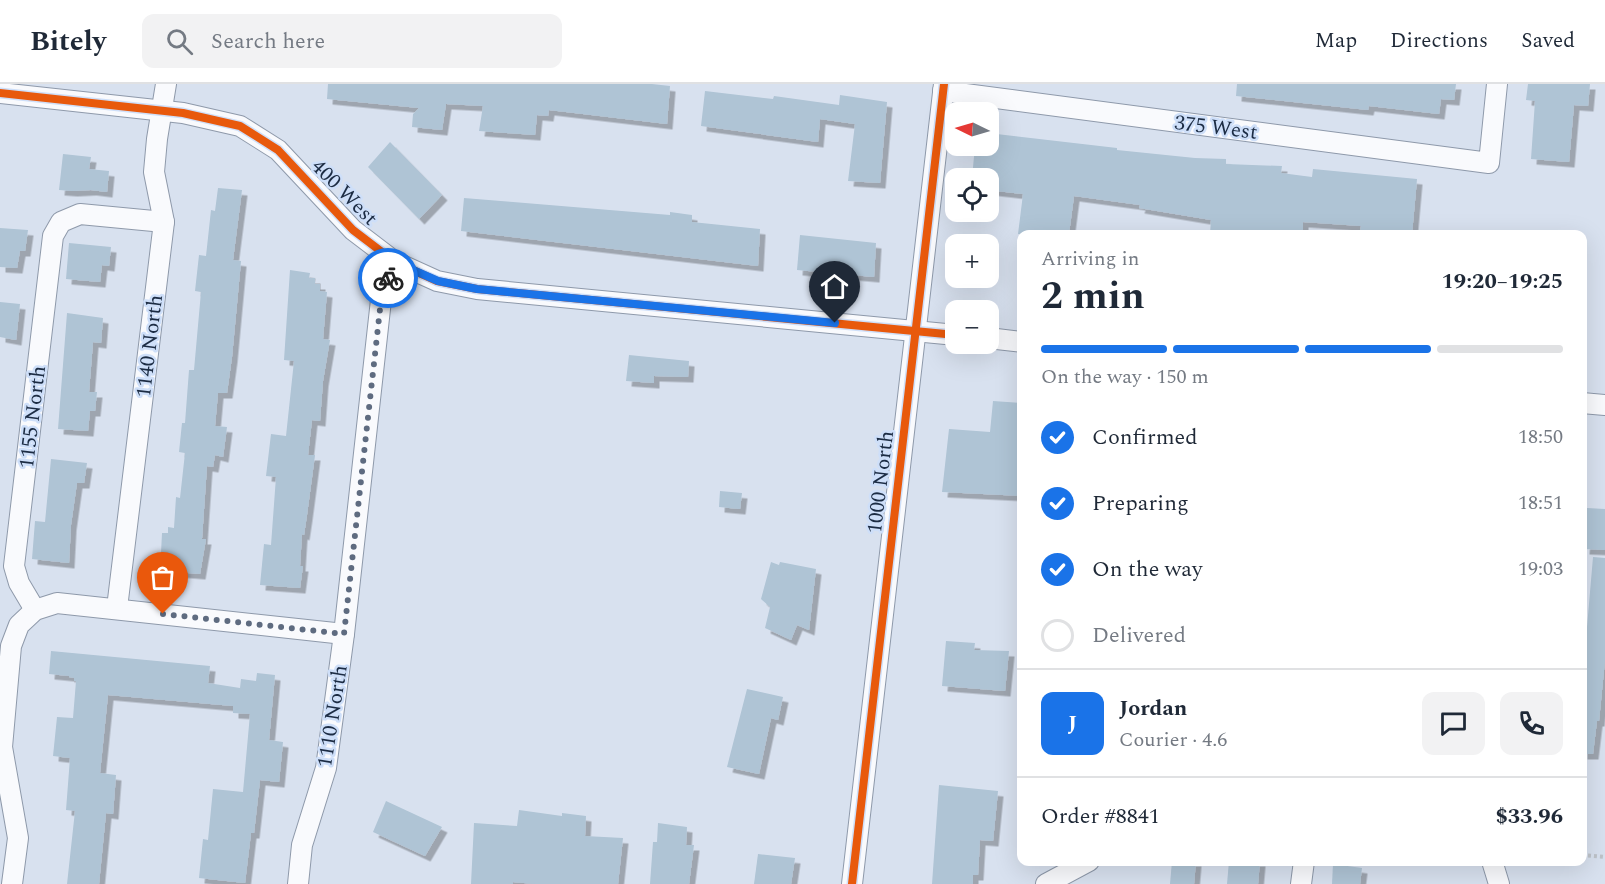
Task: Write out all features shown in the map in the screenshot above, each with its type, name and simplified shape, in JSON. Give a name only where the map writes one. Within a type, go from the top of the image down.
[{"type":"street","name":"1140 North","points":[[117,608],[164,222],[154,172],[166,84]]},
{"type":"street","name":"375 West","points":[[944,88],[1489,163],[1497,84]]},
{"type":"street","name":"1000 North","points":[[852,884],[944,88]]},
{"type":"street","name":"400 West","points":[[0,93],[183,112],[240,126],[278,150],[353,230],[395,262],[438,281],[477,289],[945,334]]},
{"type":"street","name":"1155 North","points":[[35,610],[18,583],[14,566],[53,236],[61,222],[80,214],[164,222]]},
{"type":"street","name":"1110 North","points":[[298,884],[302,845],[326,768],[344,634],[382,291],[395,262]]},
{"type":"street","points":[[999,339],[1017,341]]},
{"type":"street","points":[[1587,403],[1605,405]]},
{"type":"street","points":[[12,884],[18,837],[2,747],[5,701],[11,646],[19,625],[35,610],[57,603],[344,634]]},
{"type":"street","points":[[1046,884],[1080,866]]},
{"type":"street","points":[[1301,884],[1303,866]]},
{"type":"street","points":[[1494,866],[1499,884]]},
{"type":"path","points":[[1587,856],[1605,858]]},
{"type":"building","points":[[328,84],[652,84],[670,86],[667,124],[549,110],[548,116],[537,115],[535,135],[479,131],[483,106],[446,104],[442,130],[412,127],[413,114],[419,108],[327,99]]},
{"type":"building","points":[[1237,84],[1456,84],[1454,100],[1441,99],[1439,114],[1369,106],[1368,110],[1236,96]]},
{"type":"building","points":[[1528,84],[1590,84],[1588,106],[1574,105],[1569,162],[1531,159],[1535,101],[1526,100]]},
{"type":"building","points":[[705,91],[773,99],[774,96],[839,105],[840,95],[887,102],[880,183],[848,181],[855,124],[820,119],[818,142],[701,126]]},
{"type":"building","points":[[999,134],[1117,148],[1117,150],[1226,159],[1226,164],[1282,166],[1281,173],[1312,177],[1313,169],[1417,179],[1412,230],[1360,230],[1361,226],[1303,222],[1303,230],[1210,230],[1211,220],[1139,208],[1140,205],[1074,196],[1070,230],[1018,230],[1023,194],[999,191],[999,168],[973,168],[974,156],[999,156]]},
{"type":"building","points":[[390,142],[442,195],[419,219],[368,167]]},
{"type":"building","points":[[63,154],[91,157],[89,169],[109,171],[107,192],[59,190]]},
{"type":"building","points":[[218,188],[242,190],[233,260],[241,261],[232,357],[227,393],[218,393],[215,426],[227,427],[223,457],[215,455],[213,467],[207,466],[202,539],[206,539],[200,574],[164,571],[165,554],[161,553],[162,533],[168,533],[168,527],[174,528],[176,497],[180,498],[185,453],[179,452],[182,423],[185,423],[189,370],[194,370],[201,292],[195,291],[199,255],[206,256],[211,210],[215,211]]},
{"type":"building","points":[[464,198],[670,215],[670,212],[692,215],[692,222],[760,229],[758,266],[461,231]]},
{"type":"building","points":[[0,228],[28,230],[25,251],[20,251],[17,268],[0,267]]},
{"type":"building","points":[[800,235],[876,243],[874,277],[797,270]]},
{"type":"building","points":[[69,243],[111,247],[109,266],[102,265],[100,282],[66,279]]},
{"type":"building","points":[[290,270],[310,273],[309,278],[315,278],[315,284],[320,284],[320,291],[327,292],[323,339],[330,340],[323,381],[320,421],[312,420],[308,455],[315,455],[304,535],[302,534],[300,566],[303,566],[300,588],[260,585],[264,544],[271,545],[276,477],[266,476],[271,434],[286,436],[294,361],[284,360]]},
{"type":"building","points":[[0,302],[20,304],[16,340],[0,337]]},
{"type":"building","points":[[67,313],[103,318],[101,343],[93,342],[89,392],[97,392],[95,411],[90,411],[88,431],[58,429]]},
{"type":"building","points":[[629,355],[689,361],[688,377],[654,376],[654,383],[626,381]]},
{"type":"building","points":[[993,401],[1017,403],[1017,496],[942,492],[949,429],[990,432]]},
{"type":"building","points":[[51,459],[87,463],[84,483],[77,483],[69,563],[32,559],[35,521],[45,522]]},
{"type":"building","points":[[720,491],[742,493],[740,509],[719,507]]},
{"type":"building","points":[[1587,508],[1605,509],[1605,550],[1587,549]]},
{"type":"building","points":[[1593,557],[1605,558],[1605,660],[1593,754],[1587,754],[1587,627]]},
{"type":"building","points":[[771,562],[816,569],[809,630],[797,625],[791,640],[765,628],[770,607],[761,599]]},
{"type":"building","points":[[946,641],[975,643],[974,650],[1009,651],[1005,691],[942,686]]},
{"type":"building","points":[[51,651],[210,666],[208,683],[240,688],[241,679],[256,681],[257,673],[275,675],[269,740],[283,742],[279,782],[260,780],[245,883],[199,878],[203,839],[208,840],[213,789],[243,792],[250,714],[233,713],[233,706],[108,695],[100,773],[116,775],[113,814],[106,813],[99,884],[67,884],[75,811],[66,810],[70,758],[53,756],[57,717],[73,718],[76,681],[69,676],[49,674]]},
{"type":"building","points":[[747,689],[783,697],[778,720],[771,718],[759,774],[727,767]]},
{"type":"building","points":[[939,785],[998,791],[993,841],[980,840],[978,875],[973,875],[973,884],[932,884]]},
{"type":"building","points":[[386,801],[442,827],[425,856],[373,832]]},
{"type":"building","points":[[519,810],[562,816],[562,813],[586,816],[585,836],[623,838],[618,884],[513,882],[513,884],[471,884],[474,823],[517,826]]},
{"type":"building","points":[[658,823],[687,827],[686,845],[694,845],[689,884],[650,884],[653,842],[657,842]]},
{"type":"building","points":[[758,854],[795,858],[791,884],[754,884]]},
{"type":"building","points":[[1172,866],[1196,866],[1194,884],[1170,884]]},
{"type":"building","points":[[1229,866],[1260,866],[1258,884],[1227,884]]},
{"type":"building","points":[[1333,866],[1362,868],[1360,884],[1332,884]]},
{"type":"cycle path","points":[[852,884],[944,84]]},
{"type":"cycle path","points":[[0,93],[183,113],[240,126],[278,150],[353,230],[395,262],[437,281],[477,289],[945,334]]},
{"type":"way so far","points":[[163,614],[344,634],[382,291],[388,278]]},
{"type":"route","points":[[388,278],[395,262],[438,281],[477,289],[835,323]]}]
